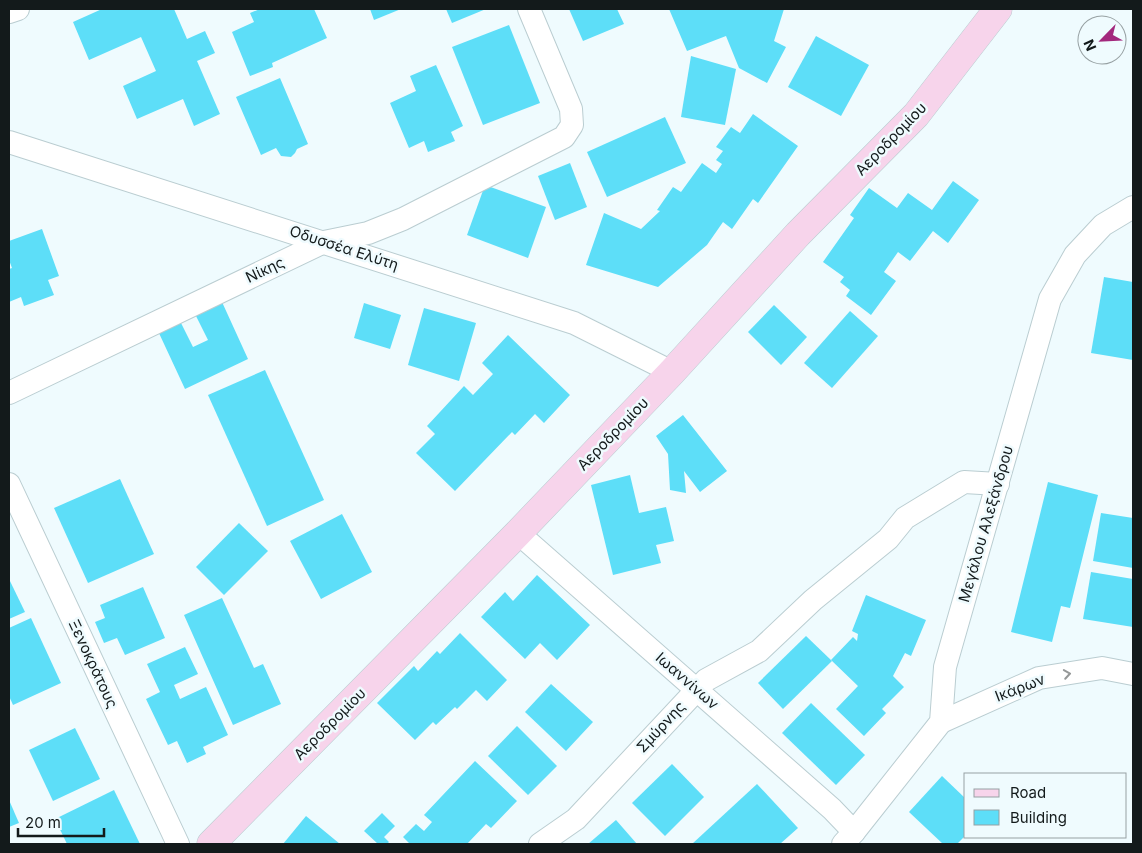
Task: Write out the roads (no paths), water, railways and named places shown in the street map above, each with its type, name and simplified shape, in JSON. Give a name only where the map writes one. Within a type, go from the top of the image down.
[{"type":"street","points":[[9,12],[18,9]]},
{"type":"street","name":"Νίκης","points":[[9,392],[324,242],[368,233],[403,219],[564,137],[572,125],[570,109],[528,9]]},
{"type":"street","name":"Αεροδρομίου","points":[[211,844],[518,533],[672,372],[798,234],[916,115],[998,9]]},
{"type":"street","name":"Οδυσσέα Ελύτη","points":[[9,142],[574,323],[672,372]]},
{"type":"street","name":"Μεγάλου Αλεξάνδρου","points":[[941,722],[945,667],[1050,299],[1075,254],[1102,225],[1133,207]]},
{"type":"street","name":"Σμύρνης","points":[[540,844],[576,819],[706,680],[759,651],[813,600],[888,539],[905,518],[964,482],[998,484]]},
{"type":"street","name":"Ξενοκράτους","points":[[9,484],[178,844]]},
{"type":"street","name":"Ιωαννίνων","points":[[518,533],[832,809],[849,838]]},
{"type":"street","name":"Ικάρων","points":[[941,722],[1039,678],[1102,668],[1133,674]]},
{"type":"street","points":[[849,838],[941,722]]}]
